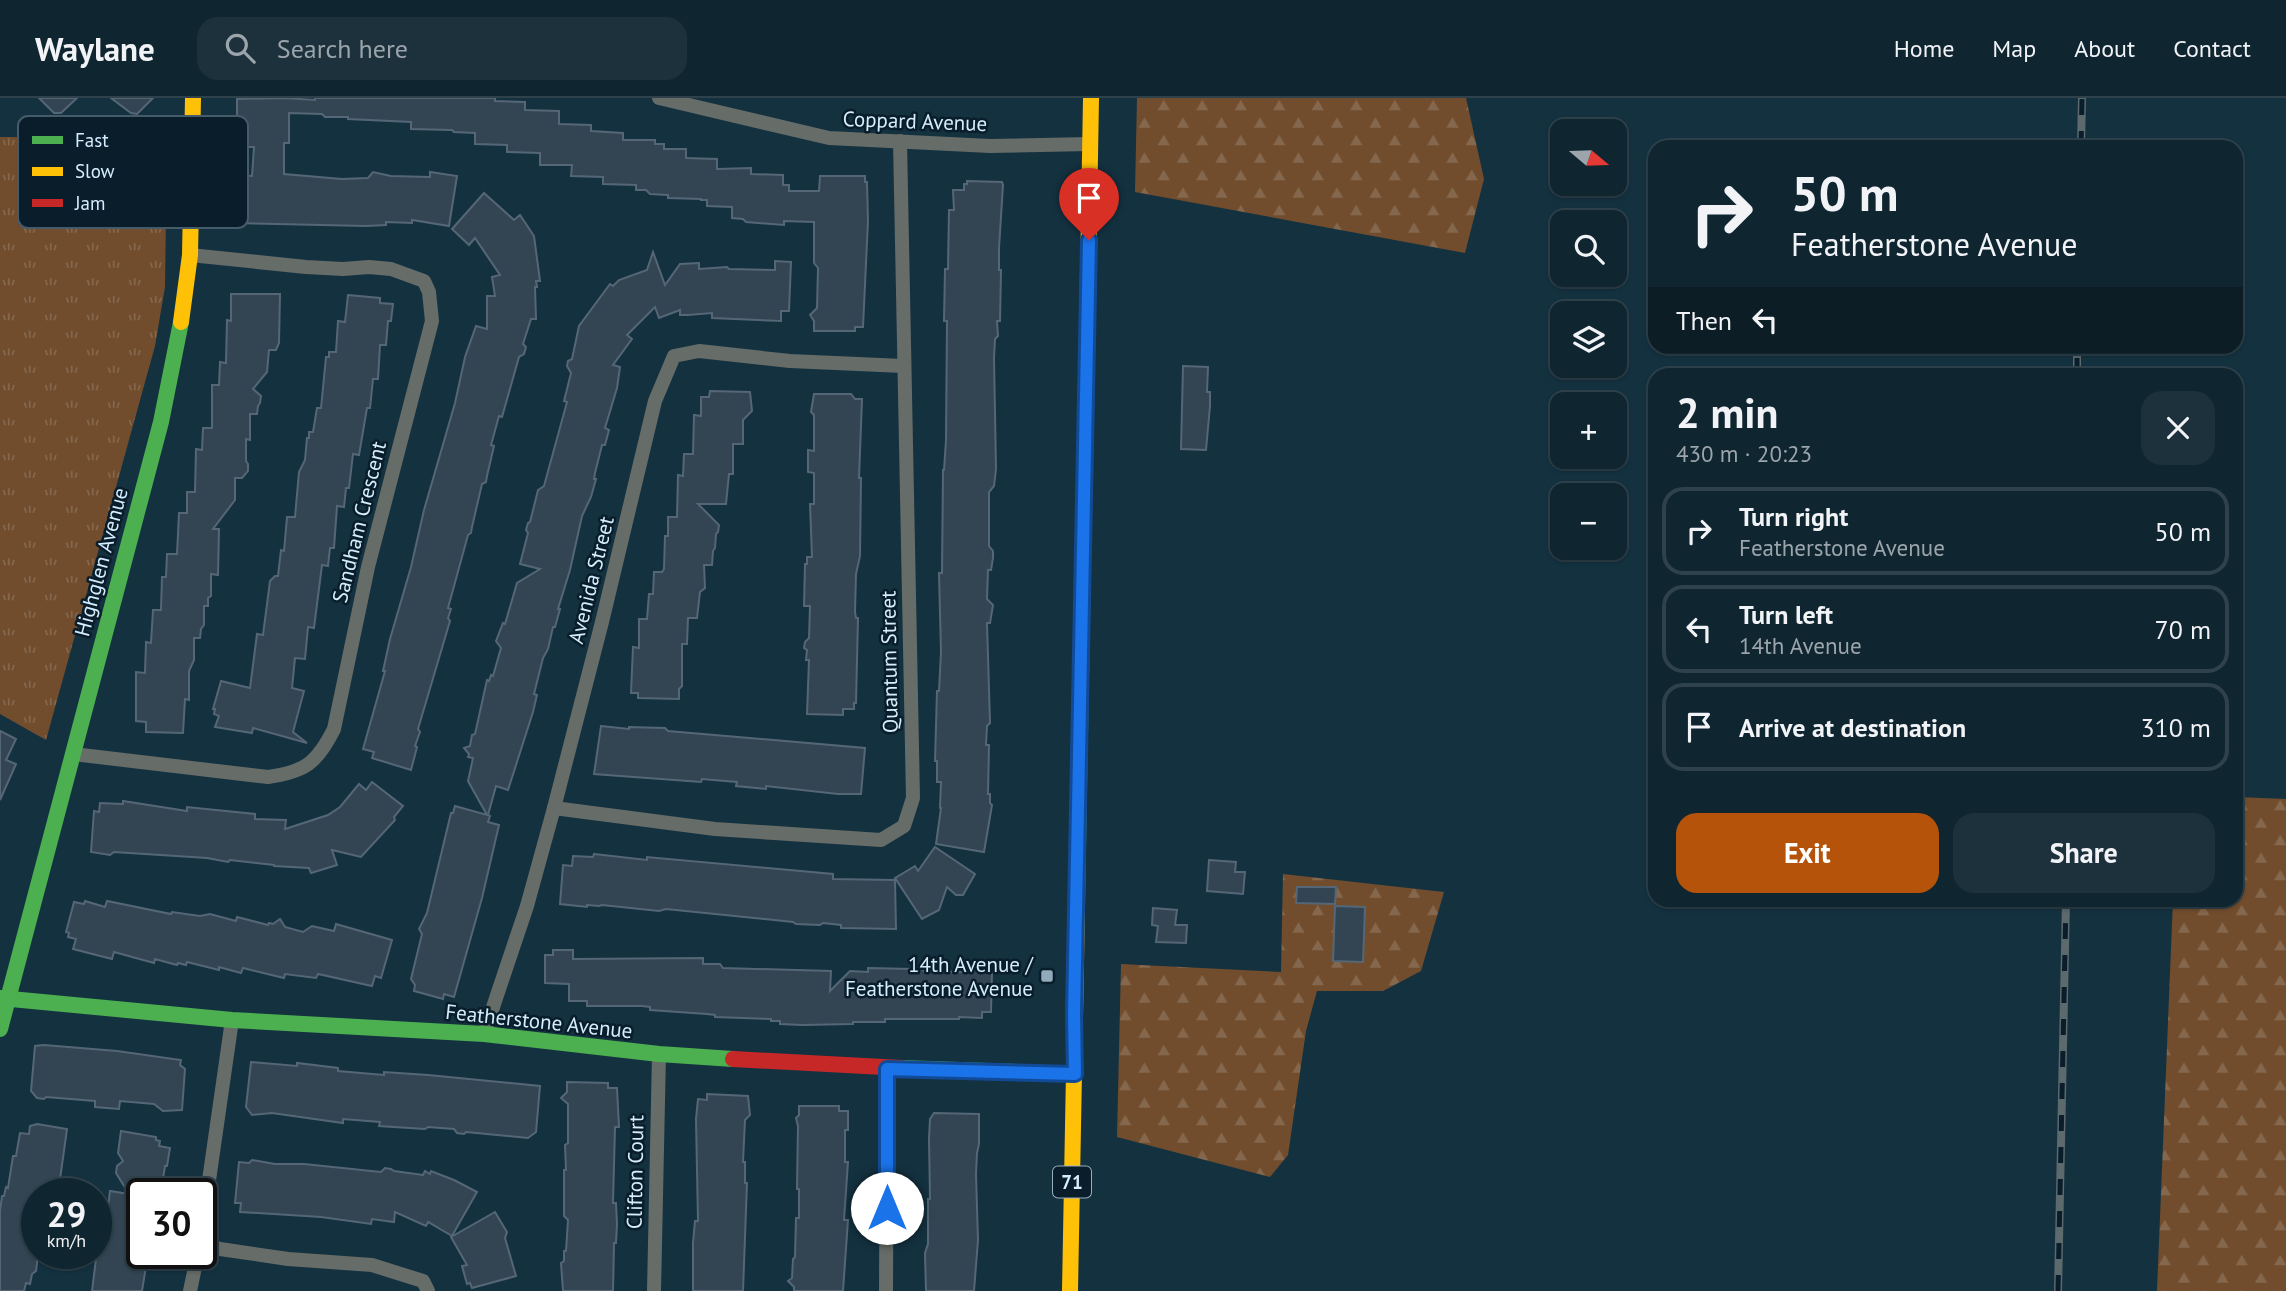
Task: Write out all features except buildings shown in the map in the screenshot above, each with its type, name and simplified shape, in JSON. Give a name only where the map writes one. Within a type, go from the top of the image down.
[{"type":"street","name":"Highglen Avenue","points":[[193,98],[193,116]]},
{"type":"street","name":"Coppard Avenue","points":[[659,98],[829,138],[990,146],[1090,144]]},
{"type":"street","name":"71","points":[[1070,1291],[1091,98]]},
{"type":"street","name":"Quantum Street","points":[[554,808],[715,829],[881,840],[904,826],[913,799],[900,141]]},
{"type":"street","name":"Highglen Avenue","points":[[0,1029],[4,999],[73,754],[160,422],[180,329],[190,255],[191,228]]},
{"type":"street","name":"Sandham Crescent","points":[[73,754],[268,777],[299,771],[323,751],[334,729],[368,567],[432,321],[429,292],[424,281],[391,269],[306,267],[190,255]]},
{"type":"street","name":"Avenida Street","points":[[485,1034],[527,906],[554,808],[603,622],[655,401],[674,356],[699,351],[790,361],[903,366]]},
{"type":"street","name":"Featherstone Avenue","points":[[4,999],[232,1020],[485,1034],[659,1054],[887,1069],[1075,1074]]},
{"type":"street","points":[[209,1178],[232,1020]]},
{"type":"street","name":"Clifton Court","points":[[654,1291],[659,1054]]},
{"type":"street","points":[[886,1291],[887,1069]]},
{"type":"street","points":[[217,1248],[288,1259],[372,1265],[423,1281],[428,1291]]},
{"type":"street","points":[[190,1291],[195,1269]]},
{"type":"green space","points":[[1137,98],[1466,98],[1484,179],[1465,253],[1135,192]]},
{"type":"green space","points":[[0,137],[18,137],[18,228],[166,228],[165,287],[155,346],[46,740],[0,714]]},
{"type":"green space","points":[[2243,797],[2286,799],[2286,1291],[2157,1291],[2173,907],[2243,907]]},
{"type":"green space","points":[[1283,874],[1444,892],[1421,971],[1383,991],[1317,991],[1306,1031],[1288,1155],[1270,1177],[1117,1137],[1121,964],[1281,972]]},
{"type":"railway","points":[[2081,140],[2082,98]]},
{"type":"railway","points":[[2077,354],[2077,368]]},
{"type":"railway","points":[[2058,1291],[2066,907]]},
{"type":"traffic: fast","points":[[0,1029],[161,422],[181,322]]},
{"type":"traffic: fast","points":[[1077,907],[1087,334]]},
{"type":"traffic: fast","points":[[0,998],[232,1020],[484,1034],[659,1054],[733,1059]]},
{"type":"traffic: fast","points":[[902,1068],[1075,1074]]},
{"type":"traffic: slow","points":[[193,98],[193,116]]},
{"type":"traffic: slow","points":[[1087,334],[1091,98]]},
{"type":"traffic: slow","points":[[181,322],[190,255],[191,228]]},
{"type":"traffic: slow","points":[[1070,1291],[1077,907]]},
{"type":"traffic: jam","points":[[733,1059],[902,1068]]},
{"type":"place","name":"14th Avenue / Featherstone Avenue","points":[[1047,976]]},
{"type":"route","points":[[887,1208],[887,1069],[1075,1074],[1089,240]]}]
